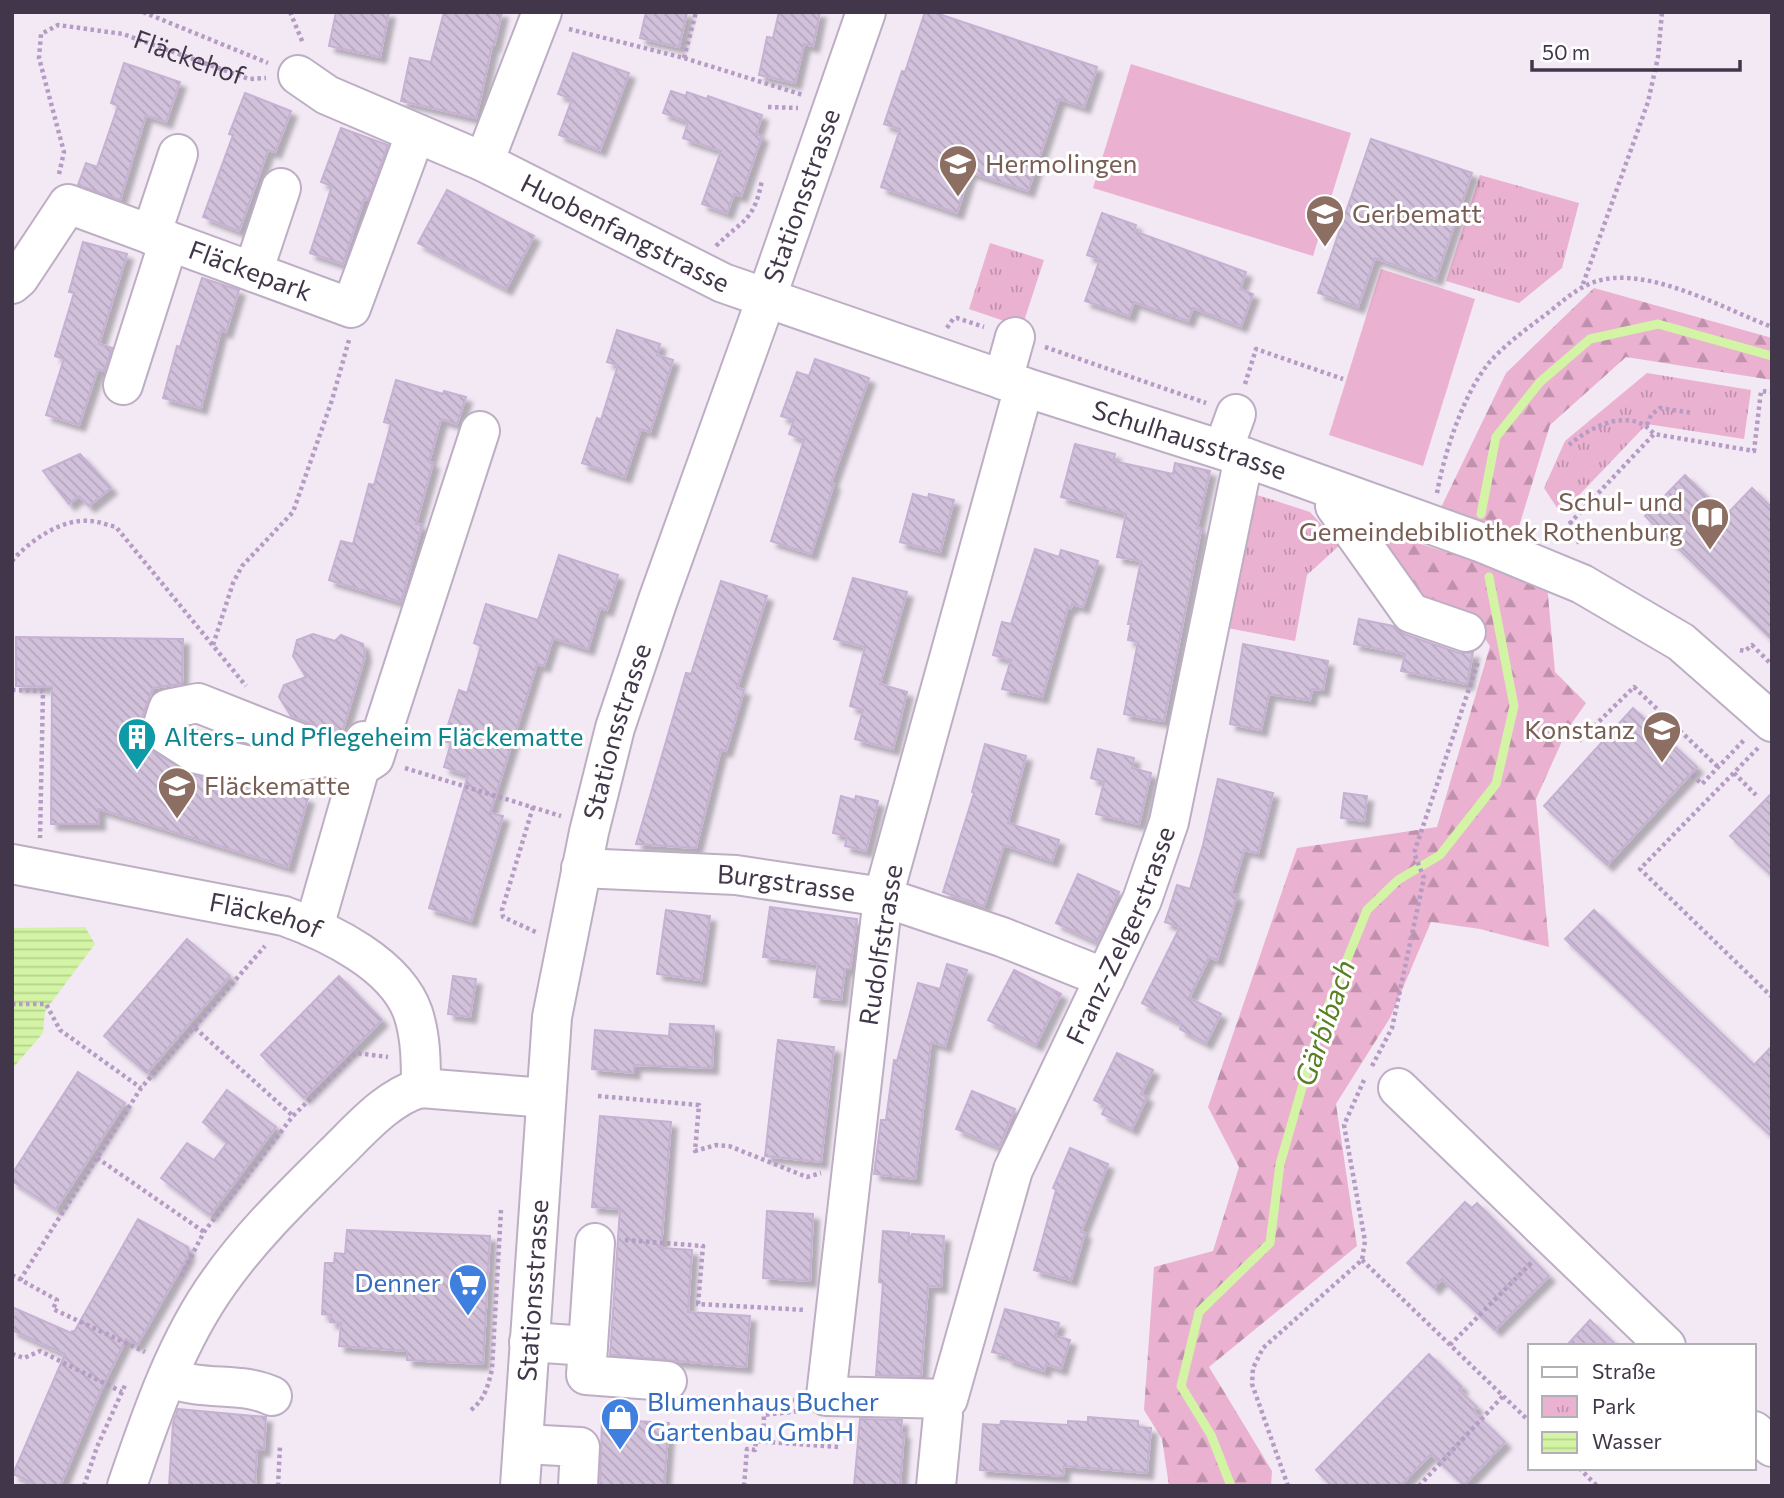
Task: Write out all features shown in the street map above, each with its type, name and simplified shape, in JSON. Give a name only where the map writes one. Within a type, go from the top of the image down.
[{"type":"street","name":"Stationsstrasse","points":[[520,1486],[552,1017],[581,868],[615,728],[866,12]]},
{"type":"street","points":[[484,162],[553,20]]},
{"type":"street","name":"Huobenfangstrasse","points":[[298,75],[327,95],[415,135],[484,162],[723,283],[766,299]]},
{"type":"street","points":[[351,308],[415,135]]},
{"type":"street","points":[[122,386],[160,238],[178,154]]},
{"type":"street","points":[[253,272],[281,188]]},
{"type":"street","name":"Fläckepark","points":[[12,284],[19,278],[68,204],[351,308]]},
{"type":"street","name":"Schulhausstrasse","points":[[766,299],[1234,454],[1480,542],[1583,584],[1681,642],[1757,737]]},
{"type":"street","name":"Rudolfstrasse","points":[[832,1397],[826,1396],[883,897],[1014,383],[1015,337]]},
{"type":"street","name":"Franz-Zelgerstrasse","points":[[936,1486],[945,1407],[1013,1170],[1142,900],[1169,822],[1234,454],[1236,414]]},
{"type":"street","points":[[314,927],[356,760],[480,431]]},
{"type":"street","points":[[1336,491],[1335,506],[1411,613],[1466,632]]},
{"type":"street","points":[[356,760],[382,684]]},
{"type":"street","name":"Fläckehof","points":[[26,855],[284,916],[314,927],[369,959],[402,991],[413,1015],[421,1059],[421,1088]]},
{"type":"street","name":"Burgstrasse","points":[[581,868],[736,875],[883,897],[1002,937],[1105,978]]},
{"type":"street","points":[[127,1486],[160,1365],[256,1234],[359,1130],[394,1101],[409,1091],[421,1088],[546,1098]]},
{"type":"street","points":[[1398,1088],[1664,1344]]},
{"type":"street","points":[[595,1243],[586,1375],[667,1381]]},
{"type":"street","points":[[529,1342],[588,1346]]},
{"type":"street","points":[[160,1365],[183,1384],[248,1389],[272,1396]]},
{"type":"street","points":[[832,1397],[945,1407]]},
{"type":"street","points":[[1756,1433],[1772,1447]]},
{"type":"street","points":[[523,1444],[580,1447],[578,1486]]},
{"type":"path","points":[[143,12],[298,75]]},
{"type":"path","points":[[684,58],[696,12]]},
{"type":"path","points":[[1583,285],[1648,102],[1658,57],[1662,12]]},
{"type":"path","points":[[553,20],[812,99]]},
{"type":"path","name":"Fläckehof","points":[[58,176],[64,152],[39,58],[41,33],[58,25],[123,34],[250,79],[298,75]]},
{"type":"path","points":[[768,107],[788,106],[807,110]]},
{"type":"path","points":[[712,250],[749,218],[759,198],[762,180]]},
{"type":"path","points":[[1430,525],[1439,481],[1457,425],[1471,391],[1486,366],[1501,350],[1583,285],[1613,278],[1661,285],[1704,299],[1772,327]]},
{"type":"path","points":[[213,645],[233,583],[242,566],[293,512],[349,345],[351,308]]},
{"type":"path","points":[[946,333],[949,323],[957,318],[1236,414],[1256,349],[1343,379]]},
{"type":"path","points":[[1569,445],[1593,427],[1608,422],[1628,421],[1647,425],[1654,434],[1754,451],[1761,390],[1772,392]]},
{"type":"path","points":[[1647,425],[1651,415],[1660,408],[1693,413]]},
{"type":"path","points":[[1553,545],[1557,535],[1654,434]]},
{"type":"path","points":[[12,562],[21,551],[50,529],[86,520],[116,527],[247,687]]},
{"type":"path","points":[[1288,1486],[1252,1384],[1253,1368],[1263,1348],[1362,1260],[1365,1241],[1344,1125],[1392,1028],[1424,878],[1414,853],[1483,646],[1478,636],[1466,632]]},
{"type":"path","points":[[1579,741],[1634,687],[1718,767]]},
{"type":"path","points":[[12,690],[43,691],[26,855]]},
{"type":"path","points":[[1692,775],[1702,784],[1718,767],[1757,737]]},
{"type":"path","points":[[1757,737],[1734,773],[1640,869],[1772,998]]},
{"type":"path","points":[[356,760],[564,817]]},
{"type":"path","points":[[1734,773],[1756,795]]},
{"type":"path","points":[[533,807],[502,910],[503,917],[510,922],[541,934]]},
{"type":"path","points":[[20,1280],[141,1088],[273,937]]},
{"type":"path","points":[[12,1004],[46,1004],[60,1030],[141,1088]]},
{"type":"path","points":[[195,1028],[293,1116]]},
{"type":"path","points":[[179,1280],[204,1232],[293,1116],[356,1053],[391,1057]]},
{"type":"path","points":[[598,1096],[699,1105],[695,1151],[716,1145],[729,1146],[807,1177],[832,1170]]},
{"type":"path","points":[[97,1158],[204,1232]]},
{"type":"path","points":[[471,1410],[480,1403],[492,1369],[501,1210]]},
{"type":"path","points":[[595,1243],[609,1244],[610,1238],[703,1247],[698,1304],[836,1311]]},
{"type":"path","points":[[1450,1345],[1538,1257]]},
{"type":"path","points":[[1362,1260],[1528,1420]]},
{"type":"path","points":[[12,1275],[57,1300],[53,1310],[140,1352],[160,1365]]},
{"type":"path","points":[[140,1352],[147,1340]]},
{"type":"path","points":[[12,1354],[24,1358],[40,1351],[122,1392]]},
{"type":"path","points":[[84,1486],[97,1447],[131,1372]]},
{"type":"path","points":[[1419,1486],[1503,1396]]},
{"type":"path","points":[[763,1441],[764,1415],[830,1407],[832,1397]]},
{"type":"path","points":[[744,1486],[747,1449],[755,1450],[756,1441],[838,1447]]},
{"type":"path","points":[[278,1486],[280,1446]]},
{"type":"path","points":[[1581,1470],[1597,1486]]},
{"type":"green space","points":[[1131,64],[1351,133],[1313,256],[1093,188]]},
{"type":"green space","points":[[1480,175],[1579,203],[1562,268],[1519,303],[1446,281]]},
{"type":"green space","points":[[990,243],[1044,260],[1022,327],[969,309]]},
{"type":"green space","points":[[1381,269],[1475,299],[1423,466],[1329,435]]},
{"type":"green space","points":[[1594,288],[1772,338],[1772,380],[1626,357],[1550,425],[1513,546],[1433,524],[1506,373]]},
{"type":"green space","points":[[1647,373],[1751,390],[1744,439],[1647,424],[1561,514],[1544,488],[1565,441]]},
{"type":"green space","points":[[1248,492],[1310,512],[1340,545],[1307,575],[1295,641],[1222,627]]},
{"type":"green space","points":[[1364,526],[1547,584],[1555,672],[1586,703],[1567,730],[1536,799],[1549,947],[1480,929],[1431,922],[1390,1018],[1336,1104],[1357,1246],[1209,1367],[1272,1471],[1271,1486],[1169,1486],[1162,1439],[1144,1410],[1154,1267],[1213,1251],[1239,1167],[1208,1107],[1297,848],[1437,827],[1490,646],[1480,632],[1411,613]]},
{"type":"water","points":[[85,927],[95,944],[45,1011],[43,1033],[12,1069],[12,928]]},
{"type":"building","points":[[336,12],[389,12],[380,57],[329,46]]},
{"type":"building","points":[[444,12],[502,12],[476,118],[401,101],[410,58],[431,62]]},
{"type":"building","points":[[646,12],[687,12],[679,47],[640,38]]},
{"type":"building","points":[[779,12],[820,12],[813,46],[804,44],[795,83],[759,75],[767,37],[773,38]]},
{"type":"building","points":[[925,12],[933,12],[1097,67],[1084,107],[1059,99],[1028,191],[970,172],[957,213],[881,187],[900,129],[884,124]]},
{"type":"building","points":[[573,53],[629,73],[600,150],[559,135],[572,99],[558,94]]},
{"type":"building","points":[[124,63],[180,82],[166,122],[146,115],[120,200],[78,185],[86,163],[97,167],[118,106],[111,103]]},
{"type":"building","points":[[671,91],[686,96],[687,92],[707,99],[708,96],[762,115],[756,134],[762,136],[741,196],[734,194],[727,213],[702,204],[721,151],[683,138],[688,122],[663,113]]},
{"type":"building","points":[[245,93],[291,111],[275,152],[268,150],[239,231],[203,217],[233,135],[229,134]]},
{"type":"building","points":[[341,128],[388,145],[368,200],[364,199],[343,264],[310,253],[332,186],[321,182]]},
{"type":"building","points":[[1371,139],[1472,173],[1436,279],[1375,258],[1358,307],[1318,293]]},
{"type":"building","points":[[447,190],[534,236],[506,289],[418,243]]},
{"type":"building","points":[[1102,213],[1136,225],[1134,231],[1246,272],[1240,289],[1253,294],[1241,326],[1193,308],[1188,321],[1134,302],[1129,316],[1085,301],[1100,259],[1087,255]]},
{"type":"building","points":[[83,242],[127,254],[99,344],[112,348],[104,371],[98,369],[79,425],[46,415],[64,359],[55,356],[74,293],[69,292]]},
{"type":"building","points":[[202,278],[239,290],[226,332],[221,330],[201,408],[163,398],[177,346],[180,347]]},
{"type":"building","points":[[617,330],[660,344],[657,355],[673,360],[650,432],[641,429],[625,477],[582,463],[597,418],[601,420],[618,365],[607,362]]},
{"type":"building","points":[[815,359],[869,378],[831,483],[834,484],[811,554],[771,541],[804,440],[789,434],[794,420],[781,416],[797,372],[809,376]]},
{"type":"building","points":[[396,380],[443,394],[444,391],[466,397],[457,424],[441,419],[429,462],[433,463],[416,524],[422,525],[401,602],[329,580],[341,541],[353,544],[369,484],[374,485],[391,424],[384,422]]},
{"type":"building","points":[[1075,444],[1115,454],[1113,461],[1173,474],[1175,463],[1210,471],[1197,528],[1201,529],[1164,721],[1124,714],[1138,642],[1128,640],[1131,624],[1128,624],[1141,561],[1117,557],[1126,514],[1061,497]]},
{"type":"building","points":[[80,454],[111,488],[89,506],[79,496],[69,504],[43,471]]},
{"type":"building","points":[[1685,475],[1726,515],[1752,488],[1772,508],[1772,640],[1645,516]]},
{"type":"building","points":[[913,494],[928,498],[929,494],[954,500],[940,552],[900,542]]},
{"type":"building","points":[[1035,549],[1059,557],[1061,550],[1098,561],[1083,607],[1072,604],[1071,608],[1068,607],[1042,697],[1002,689],[1011,660],[993,655],[1002,622],[1011,624]]},
{"type":"building","points":[[559,555],[618,575],[607,610],[600,608],[588,649],[553,638],[544,666],[537,664],[490,813],[503,816],[471,921],[429,908],[468,775],[444,767],[451,743],[443,741],[459,690],[467,693],[481,646],[474,643],[486,604],[538,620]]},
{"type":"building","points":[[853,578],[907,592],[880,684],[907,692],[893,749],[855,739],[863,710],[850,706],[865,647],[834,639]]},
{"type":"building","points":[[721,581],[767,596],[737,688],[744,690],[726,751],[721,749],[696,848],[636,844],[686,673],[691,674]]},
{"type":"building","points":[[1359,619],[1393,626],[1404,634],[1459,653],[1473,652],[1467,684],[1401,671],[1405,654],[1354,644]]},
{"type":"building","points":[[313,634],[335,641],[341,635],[363,644],[365,656],[341,736],[291,716],[279,697],[284,685],[306,677],[293,656],[297,640]]},
{"type":"building","name":"Alters- und Pflegeheim Fläckematte","points":[[16,637],[183,639],[182,684],[153,688],[136,733],[139,734],[136,744],[148,748],[192,775],[251,788],[272,787],[308,798],[288,867],[99,809],[99,824],[51,824],[52,687],[16,686]]},
{"type":"building","points":[[1243,644],[1328,661],[1323,690],[1312,689],[1310,700],[1269,694],[1261,730],[1230,724]]},
{"type":"building","points":[[1633,708],[1697,767],[1607,865],[1544,806]]},
{"type":"building","points":[[985,744],[1026,756],[1008,823],[1059,840],[1052,861],[1004,845],[984,906],[943,892],[974,793],[972,792]]},
{"type":"building","points":[[1098,749],[1134,758],[1132,768],[1151,773],[1139,824],[1096,814],[1104,782],[1091,778]]},
{"type":"building","points":[[1218,779],[1273,793],[1258,853],[1244,850],[1231,894],[1237,895],[1217,960],[1209,957],[1189,998],[1221,1014],[1206,1043],[1180,1029],[1182,1024],[1142,1003],[1180,927],[1165,922],[1177,885],[1190,889]]},
{"type":"building","points":[[1344,793],[1367,796],[1364,821],[1341,818]]},
{"type":"building","points":[[1772,793],[1772,876],[1730,836]]},
{"type":"building","points":[[841,796],[878,801],[866,851],[845,846],[847,836],[833,833]]},
{"type":"building","points":[[1078,874],[1119,892],[1097,942],[1056,923]]},
{"type":"building","points":[[770,907],[857,919],[850,969],[845,969],[841,1000],[814,997],[818,964],[763,957]]},
{"type":"building","points":[[666,910],[710,916],[701,980],[657,974]]},
{"type":"building","points":[[1594,910],[1754,1065],[1772,1046],[1772,1137],[1565,939]]},
{"type":"building","points":[[187,939],[230,976],[147,1073],[104,1036]]},
{"type":"building","points":[[947,964],[967,970],[945,1046],[931,1042],[915,1179],[874,1174],[881,1120],[886,1120],[894,1060],[897,1061],[918,983],[940,989]]},
{"type":"building","points":[[1014,970],[1061,994],[1036,1045],[988,1020]]},
{"type":"building","points":[[339,976],[382,1020],[304,1098],[261,1055]]},
{"type":"building","points":[[453,976],[476,979],[470,1017],[448,1014]]},
{"type":"building","points":[[670,1024],[714,1026],[712,1068],[634,1065],[634,1073],[592,1069],[595,1030],[669,1036]]},
{"type":"building","points":[[778,1040],[834,1047],[821,1162],[765,1156]]},
{"type":"building","points":[[1117,1053],[1153,1070],[1141,1094],[1147,1097],[1132,1129],[1102,1114],[1106,1106],[1094,1100]]},
{"type":"building","points":[[78,1072],[125,1103],[56,1209],[12,1181],[12,1174]]},
{"type":"building","points":[[227,1090],[276,1127],[210,1215],[161,1178],[187,1143],[214,1160],[227,1143],[203,1122]]},
{"type":"building","points":[[972,1091],[1015,1109],[999,1147],[956,1129]]},
{"type":"building","points":[[600,1116],[671,1122],[661,1248],[692,1250],[688,1312],[750,1316],[746,1367],[610,1355],[620,1209],[592,1207]]},
{"type":"building","points":[[1070,1148],[1108,1164],[1081,1232],[1085,1233],[1071,1280],[1034,1270],[1056,1190],[1053,1188]]},
{"type":"building","points":[[1465,1202],[1472,1208],[1477,1203],[1549,1276],[1495,1330],[1442,1279],[1434,1288],[1407,1263]]},
{"type":"building","points":[[767,1211],[813,1214],[810,1281],[763,1278]]},
{"type":"building","points":[[138,1219],[188,1247],[188,1256],[137,1345],[126,1339],[60,1486],[39,1486],[13,1474],[65,1354],[12,1330],[12,1307],[74,1332]]},
{"type":"building","points":[[347,1230],[490,1236],[483,1364],[407,1360],[407,1351],[339,1346],[341,1323],[330,1322],[331,1315],[322,1314],[325,1263],[334,1263],[335,1253],[345,1254]]},
{"type":"building","points":[[883,1231],[909,1233],[908,1242],[912,1234],[944,1236],[941,1287],[928,1286],[921,1376],[876,1375],[883,1283],[879,1282]]},
{"type":"building","points":[[1005,1309],[1059,1323],[1055,1336],[1070,1340],[1061,1369],[1046,1364],[1044,1371],[992,1352]]},
{"type":"building","points":[[1590,1320],[1615,1344],[1568,1344]]},
{"type":"building","points":[[1429,1354],[1462,1387],[1459,1390],[1477,1407],[1473,1411],[1505,1442],[1464,1485],[1431,1454],[1400,1486],[1332,1486],[1316,1470]]},
{"type":"building","points":[[178,1409],[266,1417],[264,1450],[257,1450],[255,1486],[169,1486],[173,1423]]},
{"type":"building","points":[[1088,1417],[1138,1421],[1138,1427],[1151,1428],[1147,1473],[1064,1466],[1063,1476],[980,1470],[983,1424],[1000,1425],[1001,1421],[1068,1425],[1068,1421],[1088,1422]]},
{"type":"building","points":[[602,1419],[669,1423],[664,1486],[600,1486]]},
{"type":"building","points":[[860,1419],[902,1420],[901,1433],[904,1433],[900,1486],[854,1486]]},
{"type":"waterway","points":[[1481,514],[1496,437],[1540,382],[1590,339],[1658,324],[1772,356]]},
{"type":"waterway","name":"Gärbibach","points":[[1231,1486],[1211,1435],[1181,1386],[1199,1312],[1270,1243],[1280,1164],[1319,1029],[1367,910],[1398,880],[1440,855],[1496,784],[1514,706],[1489,577]]},
{"type":"place","name":"Hermolingen","points":[[958,198]]},
{"type":"place","name":"Gerbematt","points":[[1325,248]]},
{"type":"place","name":"Schul- und Gemeindebibliothek Rothenburg","points":[[1710,551]]},
{"type":"place","name":"Konstanz","points":[[1662,764]]},
{"type":"place","name":"Alters- und Pflegeheim Fläckematte","points":[[137,771]]},
{"type":"place","name":"Fläckematte","points":[[177,820]]},
{"type":"place","name":"Denner","points":[[468,1317]]},
{"type":"place","name":"Blumenhaus Bucher Gartenbau GmbH","points":[[620,1451]]}]
